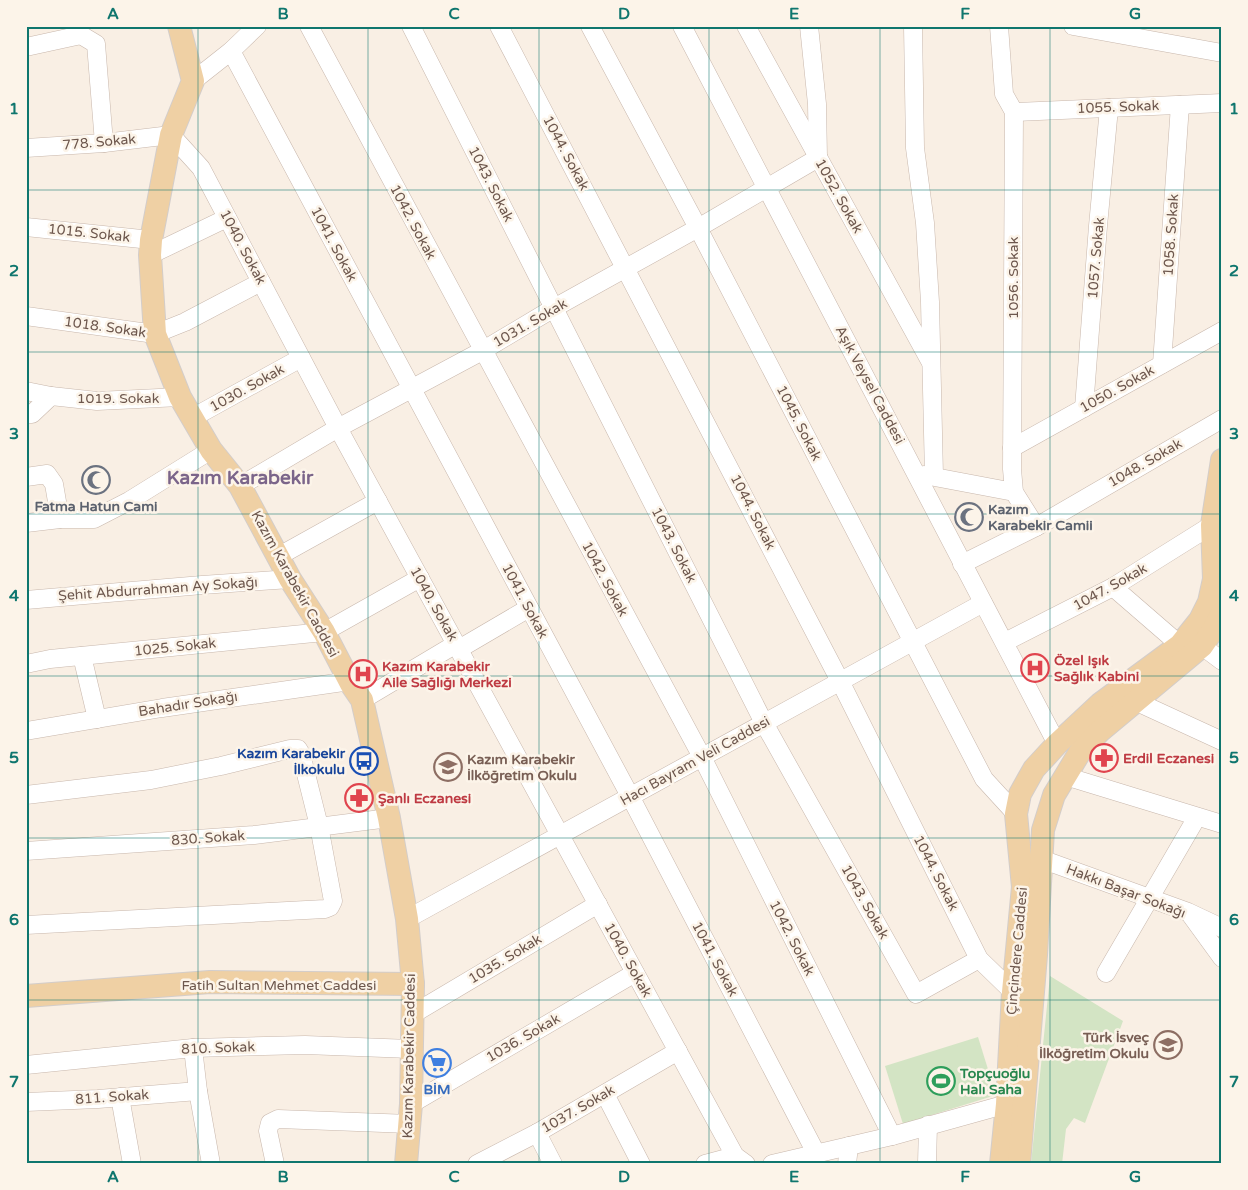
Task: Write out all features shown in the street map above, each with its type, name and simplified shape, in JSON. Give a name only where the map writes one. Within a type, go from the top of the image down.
[{"type":"main road","points":[[179,26],[193,81]]},
{"type":"main road","name":"Kazım Karabekir Caddesi","points":[[193,81],[171,135],[150,248],[155,334],[180,397],[211,450],[240,486],[290,579],[324,632],[356,691],[389,818],[407,919],[413,984],[413,1014],[410,1114],[406,1164]]},
{"type":"main road","name":"Çinçindere Caddesi","points":[[1001,1164],[1007,1104],[1013,992],[1023,887],[1016,814],[1020,794],[1034,769],[1057,744],[1100,704],[1180,644],[1200,620],[1209,602],[1214,579],[1212,525],[1222,460]]},
{"type":"main road","name":"Çinçindere Caddesi","points":[[1019,1164],[1036,955],[1043,830],[1054,796],[1080,752],[1093,738],[1202,646],[1222,613]]},
{"type":"main road","name":"Fatih Sultan Mehmet Caddesi","points":[[26,996],[210,982],[413,984]]},
{"type":"street","points":[[193,81],[257,26]]},
{"type":"street","name":"1042. Sokak","points":[[309,26],[482,351],[702,757],[892,1136]]},
{"type":"street","name":"1043. Sokak","points":[[410,26],[764,722],[916,994],[979,959]]},
{"type":"street","name":"1044. Sokak","points":[[499,26],[840,681],[979,959],[1013,992]]},
{"type":"street","name":"1045. Sokak","points":[[590,26],[698,228],[911,642],[984,779],[1016,814]]},
{"type":"street","name":"Aşık Veysel Caddesi","points":[[682,26],[1057,744]]},
{"type":"street","name":"1052. Sokak","points":[[746,26],[932,365]]},
{"type":"street","points":[[809,26],[817,104],[818,158]]},
{"type":"street","points":[[913,26],[915,148],[925,223],[930,302],[934,476]]},
{"type":"street","name":"1056. Sokak","points":[[999,26],[1004,94],[1014,112],[1012,469],[1014,492],[1036,527]]},
{"type":"street","points":[[1073,26],[1222,54]]},
{"type":"street","points":[[26,47],[80,35],[96,44],[104,143]]},
{"type":"street","name":"1041. Sokak","points":[[230,51],[630,796],[816,1153]]},
{"type":"street","name":"1055. Sokak","points":[[1014,112],[1222,103]]},
{"type":"street","name":"1058. Sokak","points":[[1162,364],[1180,105]]},
{"type":"street","name":"1057. Sokak","points":[[1084,408],[1109,108]]},
{"type":"street","name":"778. Sokak","points":[[26,148],[104,143],[171,135]]},
{"type":"street","name":"1040. Sokak","points":[[171,135],[201,168],[338,428],[678,1052],[740,1160]]},
{"type":"street","name":"1031. Sokak","points":[[240,486],[338,428],[482,351],[554,308],[627,269],[818,158]]},
{"type":"street","points":[[150,248],[227,218]]},
{"type":"street","name":"1015. Sokak","points":[[26,227],[150,248]]},
{"type":"street","name":"1018. Sokak","points":[[26,316],[155,334],[185,322],[261,282]]},
{"type":"street","name":"1050. Sokak","points":[[1012,448],[1222,331]]},
{"type":"street","name":"1030. Sokak","points":[[192,418],[302,358]]},
{"type":"street","name":"1019. Sokak","points":[[26,392],[97,401],[180,397]]},
{"type":"street","points":[[26,414],[32,414],[51,396]]},
{"type":"street","name":"1048. Sokak","points":[[962,564],[1036,527],[1222,419]]},
{"type":"street","points":[[26,524],[94,519],[129,501],[211,450]]},
{"type":"street","points":[[916,473],[1014,492]]},
{"type":"street","points":[[26,477],[47,474],[54,484],[60,520]]},
{"type":"street","points":[[279,556],[378,501]]},
{"type":"street","name":"1047. Sokak","points":[[1005,642],[1113,587],[1212,525]]},
{"type":"street","points":[[324,632],[420,578]]},
{"type":"street","name":"Şehit Abdurrahman Ay Sokağı","points":[[26,600],[290,579]]},
{"type":"street","points":[[1113,587],[1180,644]]},
{"type":"street","name":"Hacı Bayram Veli Caddesi","points":[[407,919],[983,603]]},
{"type":"street","points":[[356,691],[457,646],[529,608]]},
{"type":"street","name":"1025. Sokak","points":[[26,664],[82,656],[324,632]]},
{"type":"street","points":[[1202,646],[1222,661]]},
{"type":"street","points":[[82,656],[97,719]]},
{"type":"street","name":"Bahadır Sokağı","points":[[26,731],[226,698],[356,691]]},
{"type":"street","points":[[1135,702],[1222,741]]},
{"type":"street","points":[[26,795],[151,780],[221,766],[290,749],[298,749],[301,754],[320,826],[332,901],[330,906],[325,909],[26,925]]},
{"type":"street","points":[[1065,776],[1222,824]]},
{"type":"street","points":[[1106,973],[1197,817]]},
{"type":"street","name":"830. Sokak","points":[[26,850],[254,834],[389,818]]},
{"type":"street","name":"Hakkı Başar Sokağı","points":[[1041,859],[1188,912],[1222,958]]},
{"type":"street","name":"1035. Sokak","points":[[413,1014],[598,904]]},
{"type":"street","points":[[1188,912],[1222,928]]},
{"type":"street","name":"1036. Sokak","points":[[410,1114],[635,973]]},
{"type":"street","name":"810. Sokak","points":[[26,1065],[193,1048],[305,1045],[411,1049]]},
{"type":"street","points":[[193,1048],[198,1092],[211,1164]]},
{"type":"street","name":"1037. Sokak","points":[[477,1164],[537,1133],[678,1052]]},
{"type":"street","name":"811. Sokak","points":[[26,1102],[198,1092]]},
{"type":"street","points":[[605,1094],[642,1164]]},
{"type":"street","points":[[120,1097],[132,1164]]},
{"type":"street","points":[[772,1164],[892,1136],[1007,1104]]},
{"type":"street","points":[[275,1164],[268,1131],[270,1122],[278,1119],[410,1114]]},
{"type":"street","points":[[927,1164],[928,1125]]},
{"type":"street","points":[[537,1133],[554,1164]]},
{"type":"street","points":[[847,1164],[849,1146]]},
{"type":"street","points":[[705,1164],[740,1160]]},
{"type":"green space","points":[[1050,976],[1123,1021],[1085,1123],[1074,1118],[1066,1129],[1062,1164],[1031,1164]]},
{"type":"green space","name":"Topçuoğlu Halı Saha","points":[[978,1037],[996,1095],[903,1124],[885,1066]]},
{"type":"place","name":"Fatma Hatun Cami","points":[[96,480]]},
{"type":"place","name":"Kazım Karabekir Camii","points":[[969,517]]},
{"type":"place","name":"Özel Işık Sağlık Kabini","points":[[1035,668]]},
{"type":"place","name":"Kazım Karabekir Aile Sağlığı Merkezi","points":[[363,674]]},
{"type":"place","name":"Erdil Eczanesi","points":[[1104,758]]},
{"type":"place","name":"Kazım Karabekir İlkokulu","points":[[364,761]]},
{"type":"place","name":"Kazım Karabekir İlköğretim Okulu","points":[[448,767]]},
{"type":"place","name":"Şanlı Eczanesi","points":[[359,798]]},
{"type":"place","name":"Türk İsveç İlköğretim Okulu","points":[[1168,1045]]},
{"type":"place","name":"BİM","points":[[437,1063]]},
{"type":"place","name":"Topçuoğlu Halı Saha","points":[[941,1081]]},
{"type":"district","name":"Kazım Karabekir","points":[[240,478]]}]
